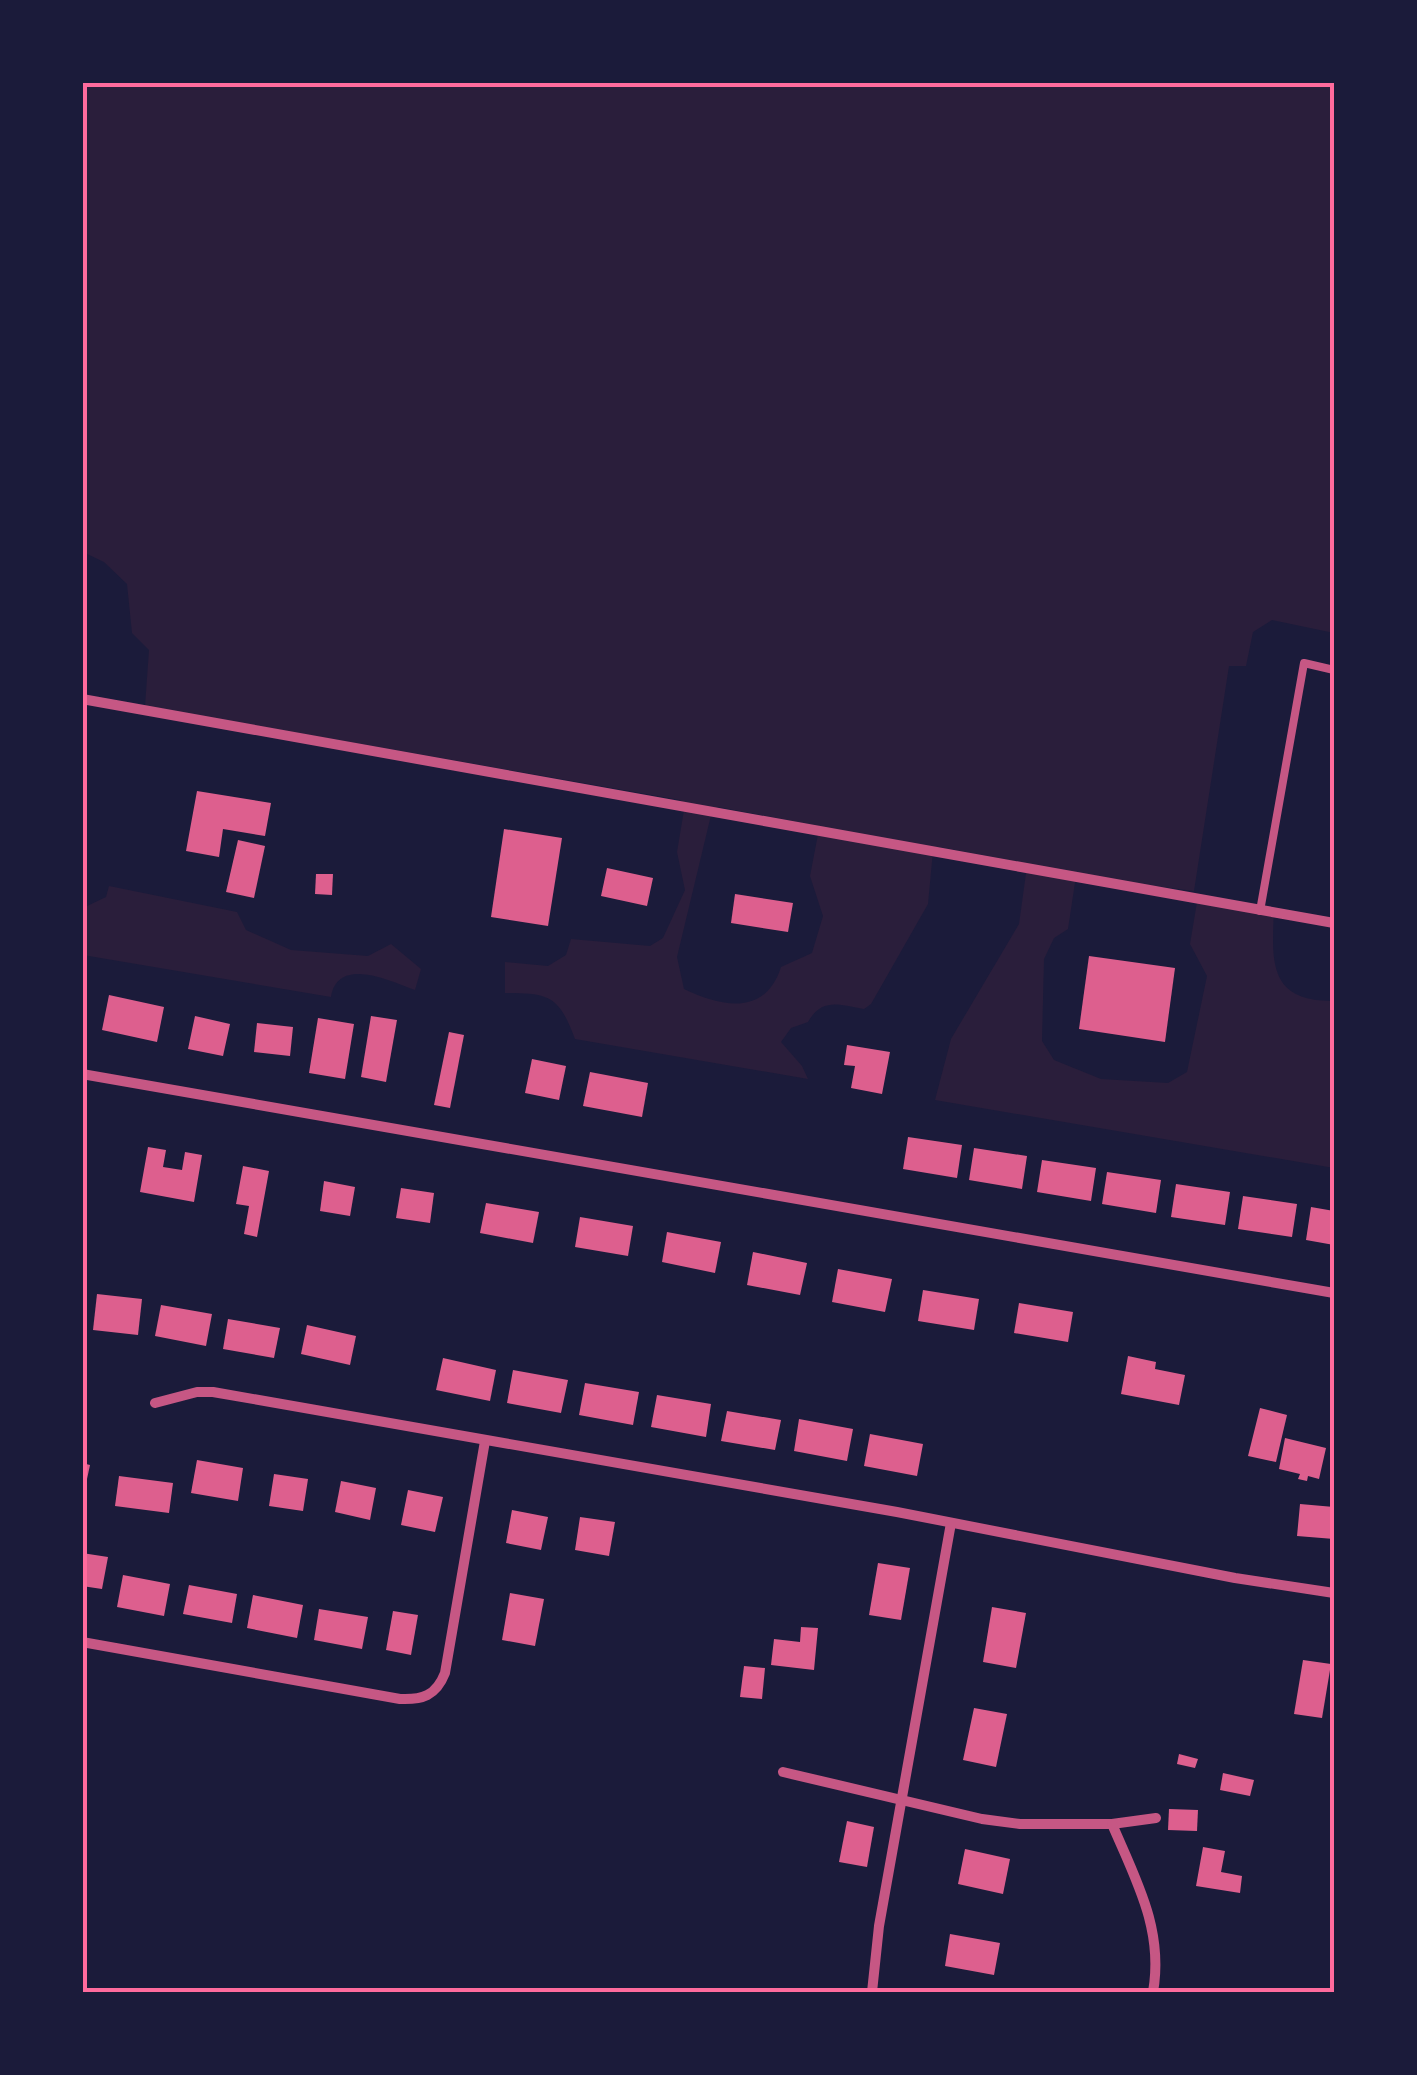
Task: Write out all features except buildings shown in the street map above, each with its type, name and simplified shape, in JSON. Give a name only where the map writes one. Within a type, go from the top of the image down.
[{"type":"street","points":[[82,699],[1334,923]]},
{"type":"street","points":[[82,1074],[1334,1293]]},
{"type":"street","points":[[154,1404],[197,1392],[212,1392],[952,1522],[1334,1594]]},
{"type":"street","points":[[82,1642],[400,1699],[428,1696],[436,1691],[445,1673],[485,1441]]},
{"type":"street","points":[[872,1992],[879,1926],[952,1522]]},
{"type":"street","points":[[783,1772],[1020,1824],[1112,1824],[1156,1818]]},
{"type":"street","points":[[1112,1824],[1155,1932],[1153,1992]]},
{"type":"lane","points":[[1260,911],[1304,663],[1334,670]]},
{"type":"shaded area","points":[[83,83],[1334,83],[1334,633],[1272,620],[1253,632],[1246,666],[1229,666],[1194,891],[1076,876],[1068,929],[1054,938],[1044,959],[1042,1041],[1054,1060],[1101,1079],[1168,1083],[1187,1072],[1207,976],[1190,944],[1198,896],[1274,908],[1274,961],[1285,986],[1312,999],[1334,1001],[1334,1168],[935,1100],[951,1039],[1019,924],[1027,866],[939,847],[933,851],[928,904],[871,1004],[864,1009],[826,1006],[808,1022],[791,1028],[781,1042],[808,1079],[575,1039],[564,1014],[551,1000],[533,994],[505,993],[505,962],[548,966],[566,955],[571,939],[650,946],[663,938],[685,890],[677,852],[685,804],[680,800],[145,706],[149,650],[132,633],[127,584],[104,562],[83,552]],"holes":[[[718,807],[819,829],[810,876],[823,916],[812,953],[781,967],[774,983],[754,1000],[728,1003],[684,989],[677,957],[712,811]]]},
{"type":"shaded area","points":[[109,886],[237,912],[246,930],[291,950],[368,956],[391,944],[421,969],[415,990],[355,974],[336,984],[331,997],[83,955],[83,908],[106,897]]}]
